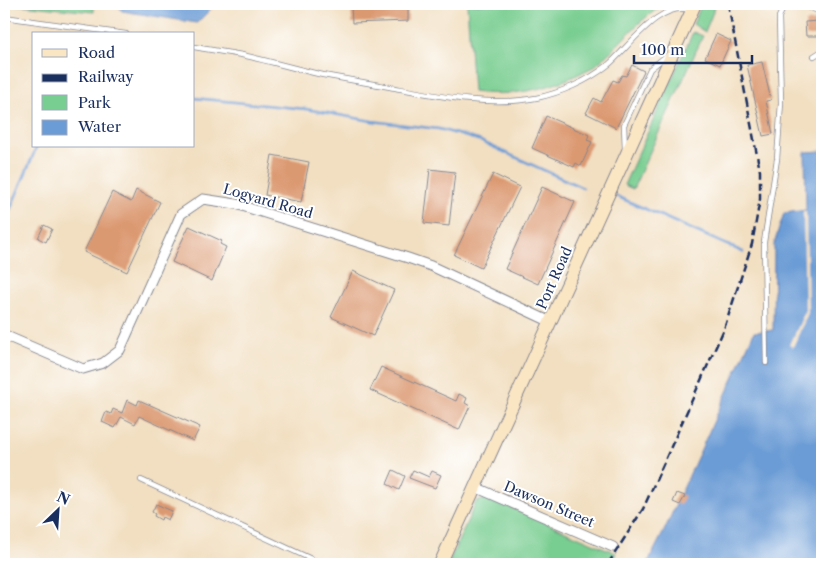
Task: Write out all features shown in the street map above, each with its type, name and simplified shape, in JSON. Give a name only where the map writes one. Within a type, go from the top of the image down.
[{"type":"main road","name":"Port Road","points":[[440,564],[694,7]]},
{"type":"street","name":"Logyard Road","points":[[4,335],[83,369],[103,363],[120,350],[181,214],[203,199],[236,204],[431,266],[551,322]]},
{"type":"street","name":"Dawson Street","points":[[475,487],[613,547]]},
{"type":"lane","points":[[766,363],[764,242],[777,159],[780,103],[779,16],[785,4]]},
{"type":"lane","points":[[798,4],[822,12]]},
{"type":"lane","points":[[195,47],[243,55],[323,74],[414,91],[475,100],[518,101],[549,95],[581,82],[608,65],[656,16],[677,8],[694,7]]},
{"type":"lane","points":[[4,17],[112,32]]},
{"type":"lane","points":[[814,56],[822,51]]},
{"type":"lane","points":[[141,480],[322,564]]},
{"type":"green space","points":[[10,4],[94,4],[94,12]]},
{"type":"green space","points":[[467,4],[666,4],[647,16],[591,68],[542,88],[501,94],[473,92]]},
{"type":"green space","points":[[702,4],[714,4],[705,32],[693,24]]},
{"type":"green space","points":[[693,32],[703,36],[633,189],[624,185]]},
{"type":"green space","points":[[489,498],[616,553],[612,564],[448,564],[476,502]]},
{"type":"water","points":[[216,4],[197,23],[122,11],[118,5]]},
{"type":"water","points":[[822,151],[822,564],[647,564],[664,531],[754,332],[773,330],[774,244],[784,213],[806,210],[805,152]]},
{"type":"pier","points":[[803,211],[806,211],[808,313],[793,347],[789,345],[805,311]]},
{"type":"building","points":[[351,4],[408,4],[408,21],[352,23]]},
{"type":"building","points":[[819,21],[820,36],[806,36],[805,22]]},
{"type":"building","points":[[716,34],[731,41],[720,65],[705,58]]},
{"type":"building","points":[[762,62],[771,100],[766,101],[773,134],[763,136],[747,65]]},
{"type":"building","points":[[632,65],[644,71],[616,128],[586,113],[594,98],[601,102],[613,80],[618,82],[622,75],[626,76]]},
{"type":"building","points":[[546,116],[589,135],[587,140],[592,142],[581,166],[576,163],[574,167],[532,148]]},
{"type":"building","points":[[272,155],[309,162],[301,202],[265,195]]},
{"type":"building","points":[[430,169],[455,172],[449,226],[424,223]]},
{"type":"building","points":[[493,174],[520,187],[481,268],[454,255]]},
{"type":"building","points":[[542,187],[575,202],[538,284],[505,269]]},
{"type":"building","points":[[136,190],[160,202],[127,272],[84,252],[112,192],[131,202]]},
{"type":"building","points":[[44,225],[52,229],[46,242],[38,238]]},
{"type":"building","points":[[189,226],[222,241],[220,244],[226,247],[212,281],[172,262]]},
{"type":"building","points":[[353,271],[394,290],[373,336],[331,317]]},
{"type":"building","points":[[381,367],[456,401],[459,394],[467,398],[465,403],[470,406],[459,430],[370,390]]},
{"type":"building","points":[[127,400],[137,405],[139,400],[200,427],[193,441],[139,416],[135,424],[121,417],[115,428],[102,422],[106,412],[111,414],[113,409],[122,413]]},
{"type":"building","points":[[393,470],[405,476],[399,490],[387,484]]},
{"type":"building","points":[[413,470],[429,477],[432,471],[441,475],[435,488],[409,478]]},
{"type":"building","points":[[677,493],[685,496],[680,505],[673,502]]},
{"type":"building","points":[[156,504],[172,511],[168,520],[162,517],[161,520],[154,516],[155,514],[152,512]]},
{"type":"waterway","points":[[195,98],[306,109],[372,121],[439,129],[478,140],[583,188]]},
{"type":"waterway","points":[[4,224],[36,148]]},
{"type":"waterway","points":[[616,196],[743,252]]},
{"type":"railway","points":[[608,564],[643,509],[724,329],[752,244],[760,199],[760,171],[728,4]]}]
